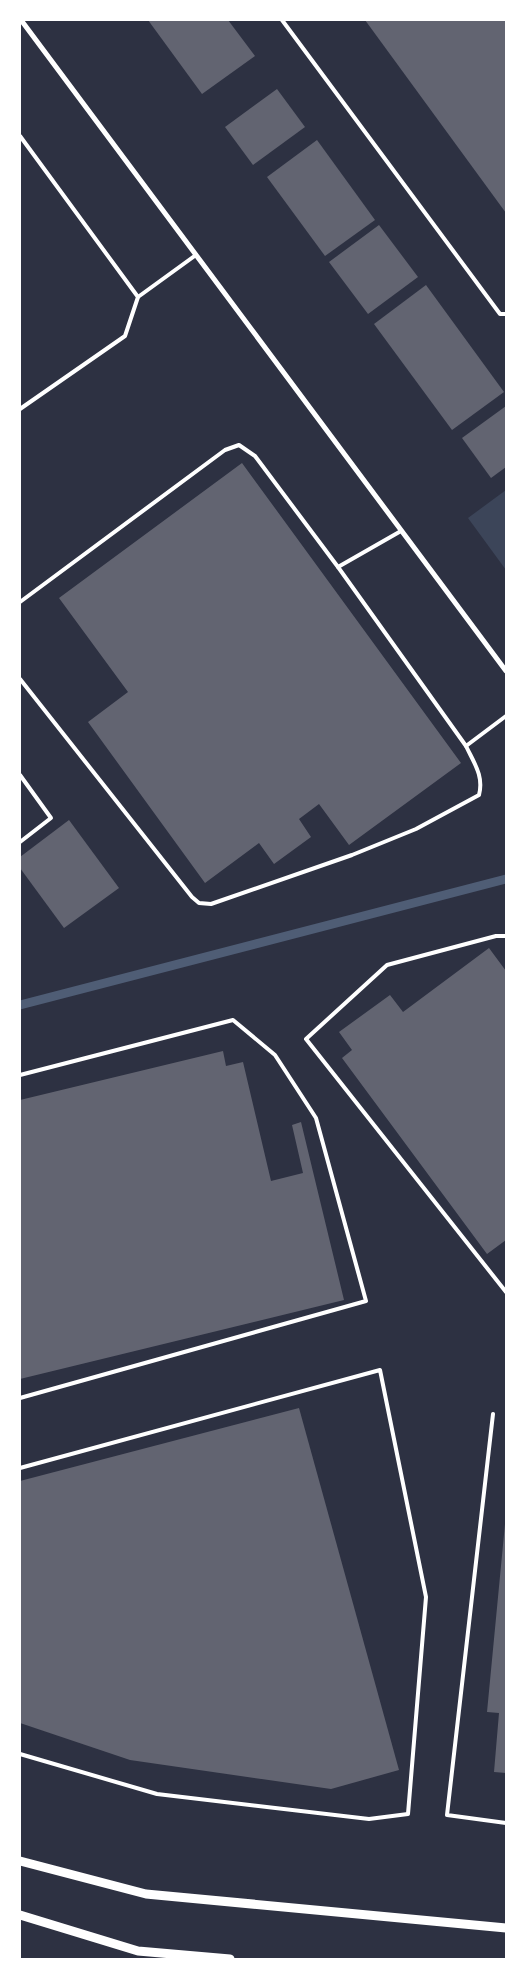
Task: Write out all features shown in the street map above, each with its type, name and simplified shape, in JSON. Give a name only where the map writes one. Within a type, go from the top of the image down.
[{"type":"street","points":[[21,20],[506,671]]},
{"type":"street","points":[[20,1861],[146,1894],[506,1928]]},
{"type":"street","points":[[20,1915],[137,1955],[230,1959]]},
{"type":"lane","points":[[282,20],[500,314],[506,314]]},
{"type":"lane","points":[[20,136],[138,297]]},
{"type":"lane","points":[[20,409],[124,336],[138,297],[196,255]]},
{"type":"lane","points":[[20,602],[225,450],[239,445],[254,456],[338,568],[466,746],[480,775],[481,786],[479,795],[416,829],[352,855],[211,904],[199,903],[192,897],[20,679]]},
{"type":"lane","points":[[338,568],[401,531]]},
{"type":"lane","points":[[466,746],[506,716]]},
{"type":"lane","points":[[20,776],[51,818],[20,842]]},
{"type":"lane","points":[[506,936],[496,936],[387,965],[306,1039],[506,1292]]},
{"type":"lane","points":[[20,1075],[233,1020],[275,1055],[316,1118],[366,1301],[20,1398]]},
{"type":"lane","points":[[20,1468],[380,1370],[426,1597],[408,1814],[369,1819],[157,1794],[20,1754]]},
{"type":"lane","points":[[493,1414],[447,1815],[506,1823]]},
{"type":"shaded area","points":[[506,490],[506,570],[468,518]]},
{"type":"building","points":[[148,20],[228,20],[255,56],[202,94]]},
{"type":"building","points":[[365,20],[506,20],[506,213]]},
{"type":"building","points":[[277,89],[305,127],[253,165],[225,127]]},
{"type":"building","points":[[317,140],[375,220],[325,256],[267,177]]},
{"type":"building","points":[[379,225],[418,277],[368,314],[329,262]]},
{"type":"building","points":[[426,285],[504,392],[452,430],[374,324]]},
{"type":"building","points":[[506,406],[506,467],[491,478],[462,438]]},
{"type":"building","points":[[242,463],[461,763],[349,845],[319,804],[299,819],[311,837],[274,864],[259,843],[205,883],[88,722],[128,692],[59,598]]},
{"type":"building","points":[[69,820],[119,888],[64,928],[20,868],[20,857]]},
{"type":"building","points":[[489,948],[506,971],[506,1240],[487,1254],[342,1058],[352,1050],[339,1032],[390,995],[403,1012]]},
{"type":"building","points":[[223,1051],[226,1066],[243,1062],[271,1181],[303,1173],[292,1125],[301,1122],[344,1300],[20,1379],[20,1100]]},
{"type":"building","points":[[299,1408],[399,1770],[331,1789],[130,1760],[20,1723],[20,1481]]},
{"type":"building","points":[[505,1524],[506,1773],[494,1772],[499,1713],[487,1712]]},
{"type":"waterway","points":[[20,1005],[506,879]]}]
